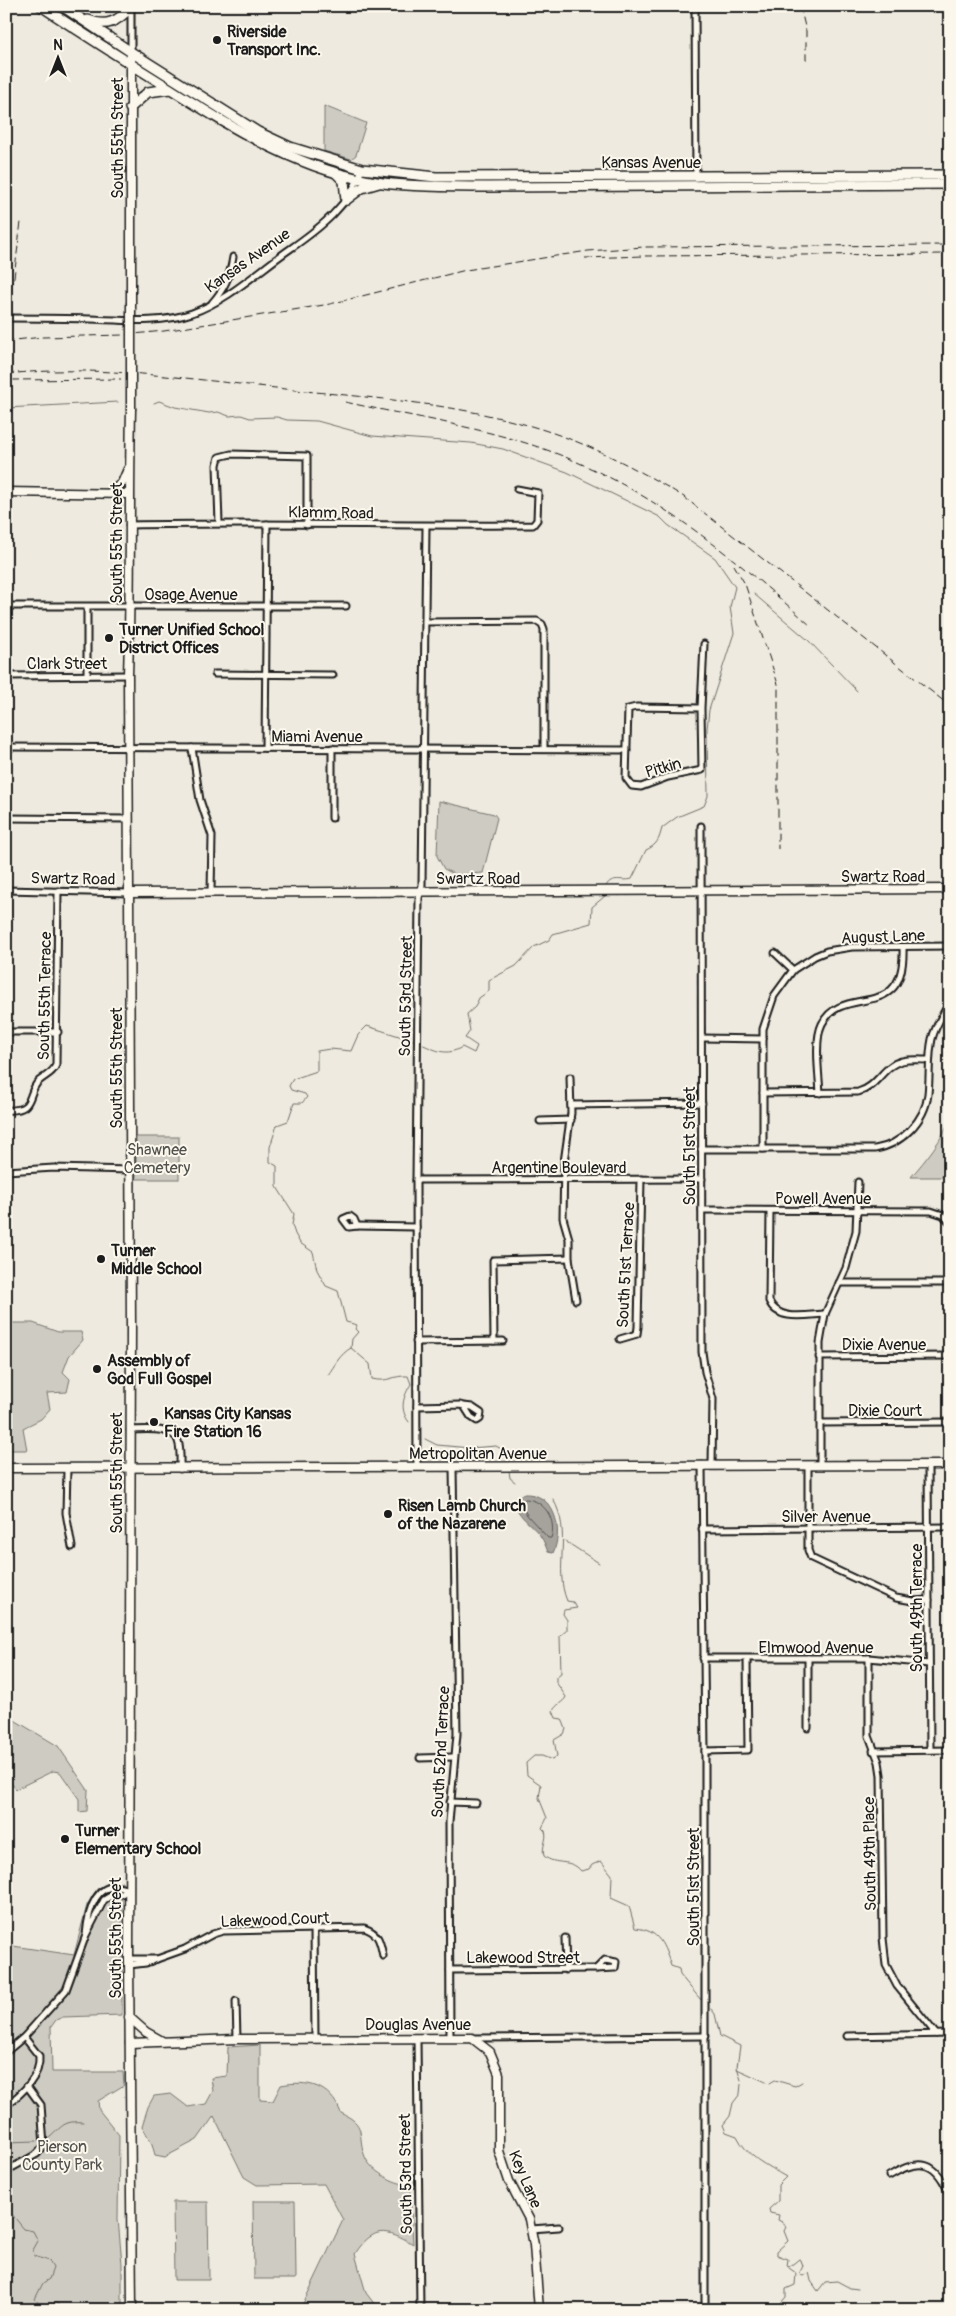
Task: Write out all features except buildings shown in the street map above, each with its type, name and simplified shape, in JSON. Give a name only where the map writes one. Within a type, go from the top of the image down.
[{"type":"main road","points":[[62,6],[258,132],[290,147],[361,174]]},
{"type":"main road","points":[[74,15],[105,25],[114,22],[131,7]]},
{"type":"main road","points":[[45,9],[130,64],[256,141],[300,161],[334,172],[361,174]]},
{"type":"main road","points":[[130,108],[148,92],[170,89]]},
{"type":"main road","points":[[334,172],[344,181],[346,200]]},
{"type":"main road","name":"Kansas Avenue","points":[[361,174],[696,182],[950,184]]},
{"type":"main road","name":"Kansas Avenue","points":[[361,174],[382,183],[490,187],[950,175]]},
{"type":"main road","points":[[346,200],[362,188],[382,183]]},
{"type":"street","points":[[695,6],[696,182]]},
{"type":"street","name":"South 55th Street","points":[[131,7],[131,410],[128,675],[130,1170],[128,1890],[132,2310]]},
{"type":"street","name":"Kansas Avenue","points":[[6,318],[151,319],[192,313],[212,304],[242,285],[321,226],[346,200],[361,174]]},
{"type":"street","points":[[212,304],[224,289],[230,276],[233,257]]},
{"type":"street","points":[[219,523],[217,465],[219,457],[231,454],[307,456],[307,525]]},
{"type":"street","points":[[109,493],[122,483],[130,465]]},
{"type":"street","name":"Klamm Road","points":[[129,525],[219,523],[426,526],[533,525],[537,520],[538,494],[535,491],[517,489]]},
{"type":"street","points":[[6,492],[129,494]]},
{"type":"street","points":[[266,748],[267,524]]},
{"type":"street","name":"South 53rd Street","points":[[417,1467],[416,1180],[426,526]]},
{"type":"street","name":"Osage Avenue","points":[[6,606],[346,606]]},
{"type":"street","points":[[87,607],[87,675]]},
{"type":"street","points":[[425,622],[537,621],[542,624],[544,629],[544,749]]},
{"type":"street","points":[[627,750],[628,709],[636,707],[701,708],[704,644]]},
{"type":"street","points":[[215,674],[333,675]]},
{"type":"street","name":"Clark Street","points":[[6,676],[128,675]]},
{"type":"street","name":"Pitkin","points":[[627,750],[626,778],[632,786],[641,787],[668,777],[702,770],[701,708]]},
{"type":"street","name":"Miami Avenue","points":[[6,748],[627,750]]},
{"type":"street","points":[[192,748],[200,800],[212,836],[211,892]]},
{"type":"street","points":[[332,748],[332,818]]},
{"type":"street","points":[[6,818],[128,819]]},
{"type":"street","name":"South 51st Street","points":[[701,826],[702,1352],[705,1372],[713,1399],[712,1465]]},
{"type":"street","name":"Swartz Road","points":[[6,890],[420,892],[950,889]]},
{"type":"street","name":"South 55th Terrace","points":[[6,1110],[21,1108],[29,1102],[38,1082],[54,1070],[56,1065],[58,1032],[58,891]]},
{"type":"street","name":"August Lane","points":[[793,970],[804,962],[826,952],[852,947],[950,946]]},
{"type":"street","points":[[820,1093],[818,1037],[821,1026],[827,1016],[835,1009],[874,999],[890,991],[898,983],[902,973],[903,947]]},
{"type":"street","points":[[763,1150],[764,1028],[774,996],[793,970],[776,953]]},
{"type":"street","points":[[701,1149],[875,1149],[888,1146],[908,1132],[924,1109],[928,1095],[932,1039],[950,1001]]},
{"type":"street","points":[[6,1032],[58,1032]]},
{"type":"street","points":[[702,1038],[763,1039]]},
{"type":"street","points":[[763,1093],[846,1094],[868,1090],[892,1065],[900,1061],[929,1060]]},
{"type":"street","points":[[570,1077],[571,1105],[563,1178],[563,1218],[569,1239],[569,1258],[576,1300]]},
{"type":"street","points":[[571,1105],[702,1103]]},
{"type":"street","points":[[540,1121],[570,1120]]},
{"type":"street","points":[[6,1171],[54,1168],[130,1170]]},
{"type":"street","name":"Argentine Boulevard","points":[[416,1180],[702,1179]]},
{"type":"street","name":"South 51st Terrace","points":[[620,1339],[637,1334],[638,1327],[641,1180]]},
{"type":"street","points":[[820,1465],[819,1357],[825,1314],[852,1250],[858,1211],[858,1182]]},
{"type":"street","name":"Powell Avenue","points":[[702,1210],[930,1211],[943,1215],[950,1222]]},
{"type":"street","points":[[770,1211],[769,1301],[772,1308],[783,1315],[825,1314]]},
{"type":"street","points":[[357,1226],[416,1227]]},
{"type":"street","points":[[494,1341],[493,1260],[569,1258]]},
{"type":"street","points":[[839,1283],[950,1283]]},
{"type":"street","points":[[416,1342],[503,1341]]},
{"type":"street","name":"Dixie Avenue","points":[[819,1357],[950,1356]]},
{"type":"street","points":[[417,1406],[464,1406]]},
{"type":"street","name":"Dixie Court","points":[[820,1423],[950,1422]]},
{"type":"street","points":[[130,1430],[166,1431],[175,1436],[179,1443],[180,1469]]},
{"type":"street","name":"South 51st Street","points":[[702,1465],[705,1751],[706,2310]]},
{"type":"street","name":"South 49th Terrace","points":[[928,1465],[930,1750]]},
{"type":"street","name":"Metropolitan Avenue","points":[[6,1468],[180,1469],[453,1466],[950,1465]]},
{"type":"street","name":"South 52nd Terrace","points":[[450,2038],[450,1802],[453,1757],[457,1734],[453,1466]]},
{"type":"street","points":[[808,1466],[808,1550],[811,1558],[896,1598],[913,1601],[929,1600]]},
{"type":"street","points":[[67,1469],[66,1513],[72,1547]]},
{"type":"street","name":"Silver Avenue","points":[[702,1529],[950,1527]]},
{"type":"street","name":"Elmwood Avenue","points":[[703,1658],[869,1658],[929,1664]]},
{"type":"street","points":[[808,1658],[808,1728]]},
{"type":"street","name":"South 49th Place","points":[[869,1658],[869,1736],[881,1775],[883,1938],[886,1965],[897,1986],[936,2034]]},
{"type":"street","points":[[705,1751],[748,1750],[747,1659]]},
{"type":"street","points":[[873,1751],[950,1750]]},
{"type":"street","points":[[420,1758],[453,1757]]},
{"type":"street","points":[[450,1802],[476,1803]]},
{"type":"street","points":[[6,2052],[24,2037],[66,1990],[86,1935],[92,1906],[100,1893],[120,1886],[128,1890]]},
{"type":"street","name":"Lakewood Court","points":[[129,1962],[146,1964],[184,1950],[213,1934],[223,1932],[314,1929],[364,1928],[372,1931],[378,1937],[383,1956]]},
{"type":"street","points":[[314,1929],[315,2038]]},
{"type":"street","points":[[565,1938],[566,1970]]},
{"type":"street","name":"Lakewood Street","points":[[450,1970],[596,1969]]},
{"type":"street","points":[[236,2001],[237,2039]]},
{"type":"street","points":[[129,2017],[146,2032],[162,2041]]},
{"type":"street","points":[[847,2036],[950,2034]]},
{"type":"street","name":"Douglas Avenue","points":[[130,2043],[315,2038],[706,2036]]},
{"type":"street","points":[[6,2106],[27,2086],[39,2069],[39,2056],[24,2037]]},
{"type":"street","name":"South 53rd Street","points":[[417,2038],[420,2310]]},
{"type":"street","name":"Key Lane","points":[[472,2038],[490,2052],[499,2074],[499,2151],[509,2181],[529,2219],[534,2245],[539,2310]]},
{"type":"street","points":[[6,2171],[37,2154],[44,2146],[41,2105],[27,2086]]},
{"type":"street","points":[[889,2176],[900,2169],[924,2165],[934,2168],[944,2178],[950,2196]]},
{"type":"street","points":[[531,2229],[559,2227]]},
{"type":"green space","points":[[324,106],[366,123],[356,155],[351,159],[324,151]]},
{"type":"green space","points":[[439,801],[494,814],[497,818],[483,873],[456,875],[444,869],[437,856]]},
{"type":"green space","points":[[950,1117],[950,1177],[911,1177],[939,1141]]},
{"type":"green space","name":"Shawnee Cemetery","points":[[136,1137],[179,1137],[179,1179],[136,1179]]},
{"type":"green space","points":[[6,1323],[33,1323],[58,1332],[81,1332],[83,1340],[69,1356],[63,1372],[70,1379],[67,1392],[47,1393],[50,1409],[41,1419],[23,1428],[27,1450],[6,1450]]},
{"type":"green space","points":[[6,1715],[58,1746],[88,1790],[87,1811],[79,1812],[79,1799],[60,1772],[53,1771],[16,1789],[6,1777]]},
{"type":"green space","name":"Pierson County Park","points":[[122,1882],[122,2015],[63,2017],[56,2020],[51,2027],[52,2072],[123,2072],[124,2085],[98,2101],[99,2110],[119,2135],[118,2219],[122,2264],[122,2307],[118,2310],[6,2310],[6,1945],[74,1955],[87,1905],[97,1889]]},
{"type":"green space","points":[[260,2045],[260,2100],[273,2101],[281,2085],[300,2083],[317,2087],[331,2096],[341,2113],[355,2121],[358,2125],[364,2154],[371,2166],[383,2176],[410,2185],[413,2244],[396,2235],[381,2232],[368,2238],[355,2254],[366,2293],[379,2310],[300,2310],[343,2220],[324,2184],[257,2185],[244,2177],[214,2116],[197,2140],[165,2157],[155,2155],[152,2144],[142,2126],[154,2096],[171,2094],[188,2107],[206,2104],[213,2091],[211,2078],[227,2076],[228,2047]]},
{"type":"green space","points":[[253,2201],[295,2201],[296,2279],[254,2279]]},
{"type":"green space","points":[[173,2202],[208,2202],[209,2280],[174,2280]]},
{"type":"water","points":[[523,1494],[534,1495],[543,1499],[554,1514],[557,1534],[553,1553],[548,1552],[541,1537],[517,1510],[515,1498]]},
{"type":"waterway","points":[[154,403],[159,401],[175,407],[209,413],[218,412],[229,416],[241,415],[250,418],[277,417],[287,420],[317,421],[372,436],[471,443],[503,449],[567,472],[660,517],[668,525],[715,558],[735,587],[730,607],[734,633],[709,710],[707,729],[708,796],[704,806],[677,817],[662,828],[657,842],[646,850],[632,879],[614,880],[606,886]]},
{"type":"waterway","points":[[6,408],[118,402]]},
{"type":"waterway","points":[[754,594],[808,640],[857,691]]},
{"type":"waterway","points":[[421,1044],[441,1052],[451,1052],[462,1047],[474,1053],[477,1046],[465,1038],[470,1031],[467,1014],[475,1007],[479,998],[489,991],[489,980],[516,966],[534,947],[549,940],[553,934],[591,923],[592,907],[605,896]]},
{"type":"waterway","points":[[409,1422],[403,1408],[404,1398],[411,1384],[408,1376],[382,1380],[372,1379],[370,1364],[351,1348],[352,1339],[358,1332],[355,1329],[357,1325],[346,1322],[338,1291],[326,1286],[317,1270],[313,1252],[300,1243],[295,1234],[292,1225],[294,1214],[277,1187],[277,1166],[270,1162],[270,1147],[277,1125],[288,1121],[294,1103],[302,1103],[307,1097],[305,1094],[291,1090],[289,1086],[293,1079],[317,1071],[317,1051],[330,1049],[351,1051],[358,1035],[367,1026],[412,1040]]},
{"type":"waterway","points":[[328,1375],[341,1357],[351,1348]]},
{"type":"waterway","points":[[425,1439],[437,1445],[470,1448],[496,1446],[503,1450],[510,1460]]},
{"type":"waterway","points":[[509,1471],[510,1478],[515,1482]]},
{"type":"waterway","points":[[553,1499],[562,1525],[563,1588],[567,1601],[573,1602],[577,1608],[564,1610],[563,1614],[567,1620],[567,1630],[560,1636],[561,1673],[556,1677],[556,1682],[566,1697],[553,1711],[556,1718],[562,1719],[566,1729],[564,1734],[554,1740],[557,1756],[552,1760],[542,1756],[534,1756],[526,1763],[527,1775],[541,1785],[539,1798],[547,1818],[542,1828],[546,1834],[543,1849],[544,1856],[553,1861],[573,1865],[581,1871],[589,1869],[592,1865],[601,1861],[612,1875],[611,1898],[629,1906],[635,1928],[650,1932],[660,1940],[671,1966],[679,1969],[680,1975],[701,2000]]},
{"type":"waterway","points":[[565,1541],[599,1563]]},
{"type":"waterway","points":[[711,2009],[715,2014],[720,2036],[740,2046],[737,2067],[741,2080]]},
{"type":"waterway","points":[[737,2069],[766,2082]]},
{"type":"waterway","points":[[770,2083],[775,2080],[795,2086],[802,2082]]},
{"type":"waterway","points":[[741,2084],[740,2094],[733,2103],[730,2116],[723,2125],[726,2132],[737,2136],[746,2150],[752,2155],[786,2177],[778,2185],[778,2201],[769,2209],[770,2213],[779,2215],[778,2220],[784,2223],[786,2227],[784,2231],[788,2241],[777,2251],[777,2255],[788,2259],[787,2266],[789,2267],[799,2259],[801,2260],[803,2266],[799,2274],[803,2276],[809,2272],[811,2281],[818,2291],[825,2282],[837,2281],[850,2288],[858,2289]]},
{"type":"waterway","points":[[49,2138],[67,2123],[83,2122]]},
{"type":"waterway","points":[[6,2142],[37,2141]]},
{"type":"waterway","points":[[6,2211],[10,2212],[24,2229],[33,2231],[38,2241],[33,2250],[34,2256],[49,2261],[53,2268],[49,2279],[43,2283],[35,2299],[41,2306],[57,2303],[62,2310]]},
{"type":"waterway","points":[[786,2310],[779,2305],[786,2297],[786,2289],[795,2285],[796,2273],[789,2268]]},
{"type":"railway","points":[[800,6],[806,31],[806,60]]},
{"type":"railway","points":[[6,301],[14,277],[21,222]]},
{"type":"railway","points":[[6,341],[43,337],[124,335],[164,331],[330,304],[466,270],[588,251],[644,247],[950,245]]},
{"type":"railway","points":[[585,258],[950,254]]},
{"type":"railway","points":[[6,374],[69,371],[132,373],[390,400],[488,415],[563,436],[625,463],[684,497],[950,706]]},
{"type":"railway","points":[[11,380],[121,379]]},
{"type":"railway","points":[[345,402],[498,435],[547,450],[584,465],[655,503],[688,525],[751,574],[811,626]]},
{"type":"railway","points":[[734,565],[745,584],[778,684],[778,849]]},
{"type":"place","name":"Riverside Transport Inc.","points":[[217,40]]},
{"type":"place","name":"Turner Unified School District Offices","points":[[109,638]]},
{"type":"place","name":"Turner Middle School","points":[[101,1259]]},
{"type":"place","name":"Assembly of God Full Gospel","points":[[97,1369]]},
{"type":"place","name":"Kansas City Kansas Fire Station 16","points":[[154,1422]]},
{"type":"place","name":"Risen Lamb Church of the Nazarene","points":[[388,1514]]},
{"type":"place","name":"Turner Elementary School","points":[[65,1839]]}]
